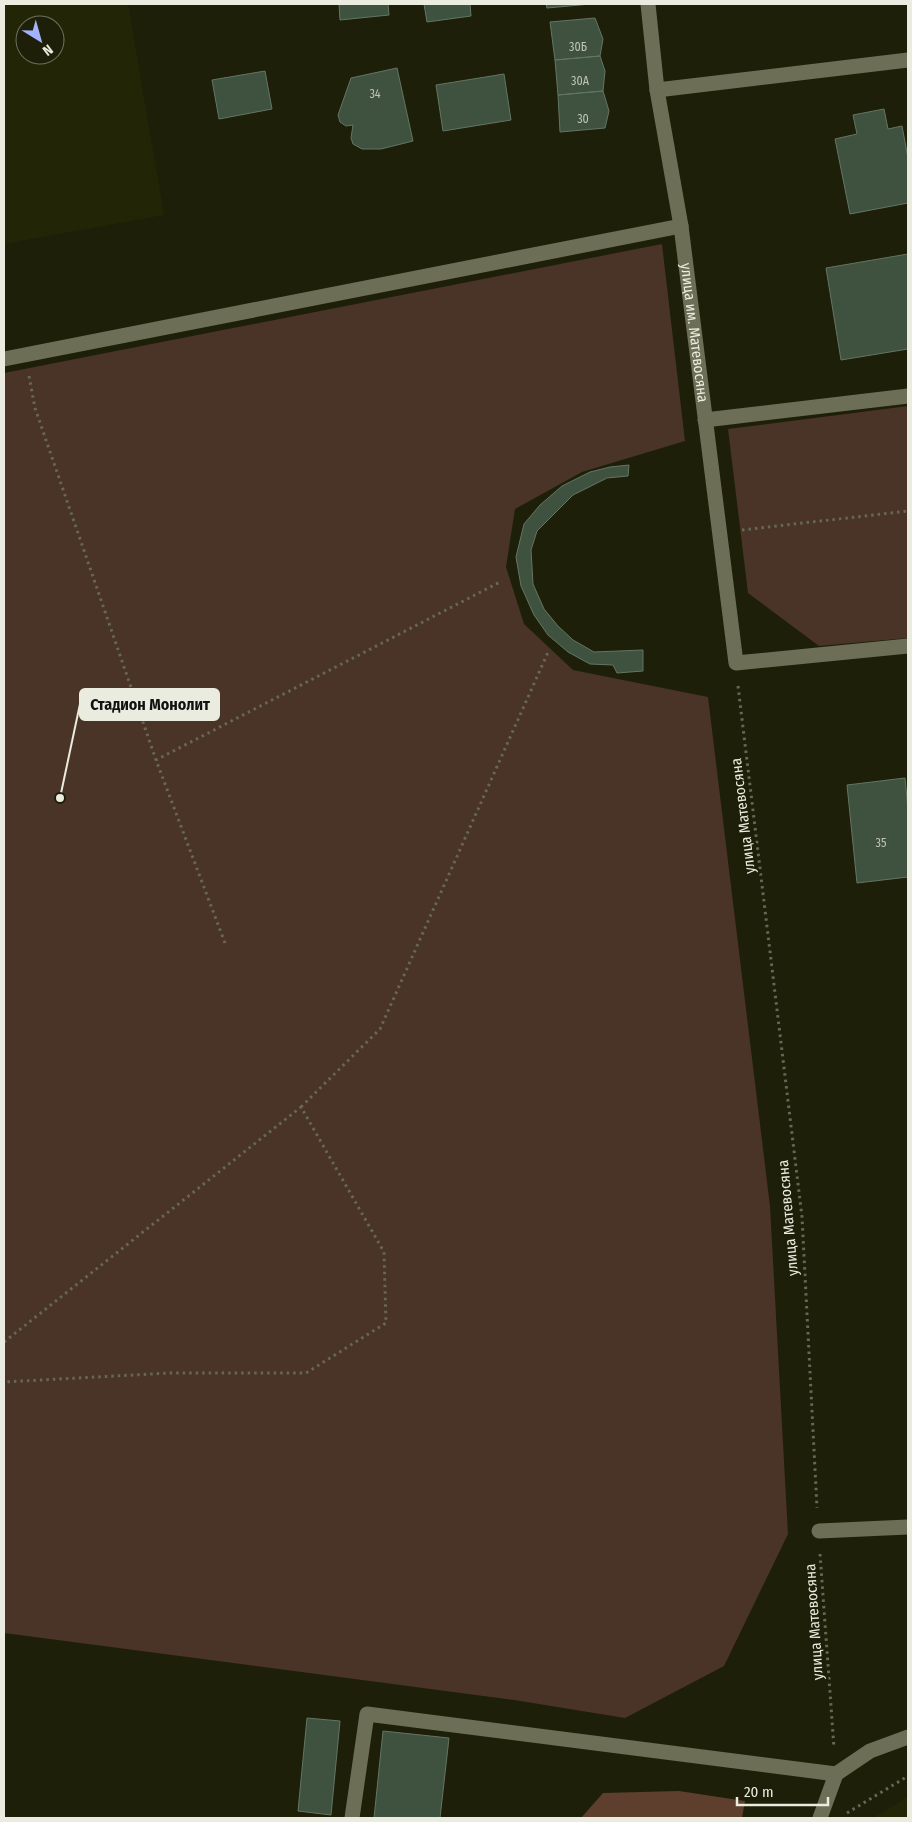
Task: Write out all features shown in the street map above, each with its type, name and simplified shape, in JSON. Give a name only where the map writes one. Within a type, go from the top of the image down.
[{"type":"street","name":"улица им. Матевосяна","points":[[648,4],[657,90],[681,226],[736,663]]},
{"type":"street","points":[[657,90],[908,60]]},
{"type":"street","points":[[4,359],[681,226]]},
{"type":"street","points":[[705,420],[908,396]]},
{"type":"street","points":[[736,663],[908,646]]},
{"type":"street","points":[[819,1531],[908,1527]]},
{"type":"street","points":[[352,1818],[367,1714],[836,1774]]},
{"type":"street","points":[[820,1818],[836,1774],[870,1751],[908,1737]]},
{"type":"path","points":[[28,368],[35,408],[156,760],[225,943]]},
{"type":"path","points":[[719,533],[908,511]]},
{"type":"path","points":[[156,760],[502,581]]},
{"type":"path","points":[[4,1342],[300,1107],[380,1030],[549,650]]},
{"type":"path","name":"улица Матевосяна","points":[[736,663],[802,1217],[819,1531],[836,1774]]},
{"type":"path","points":[[4,1382],[170,1373],[306,1372],[386,1323],[384,1252],[300,1107]]},
{"type":"path","points":[[842,1816],[908,1776]]},
{"type":"shaded area","points":[[4,4],[128,4],[164,215],[4,244]]},
{"type":"shaded area","points":[[662,244],[685,441],[582,472],[515,509],[506,567],[524,624],[573,670],[708,697],[770,1206],[788,1534],[724,1666],[625,1718],[514,1700],[4,1633],[4,373]]},
{"type":"shaded area","points":[[908,406],[908,638],[819,646],[748,593],[728,429]]},
{"type":"shaded area","points":[[679,1791],[745,1801],[742,1818],[581,1818],[603,1793]]},
{"type":"shaded area","points":[[908,1797],[908,1818],[873,1818]]},
{"type":"building","points":[[339,4],[388,4],[389,15],[340,20]]},
{"type":"building","points":[[424,4],[470,4],[471,16],[427,22]]},
{"type":"building","points":[[546,4],[591,4],[547,8]]},
{"type":"building","points":[[595,18],[603,39],[600,56],[555,60],[550,22]]},
{"type":"building","points":[[600,56],[605,71],[603,91],[558,95],[555,60]]},
{"type":"building","points":[[397,68],[413,141],[381,149],[362,149],[353,144],[351,138],[353,125],[346,126],[340,122],[338,115],[351,78]]},
{"type":"building","points":[[265,71],[272,109],[219,119],[212,80]]},
{"type":"building","points":[[504,74],[511,120],[443,131],[436,85]]},
{"type":"building","points":[[603,91],[609,111],[605,128],[560,132],[558,95]]},
{"type":"building","points":[[884,109],[888,129],[902,126],[908,158],[908,203],[850,214],[835,139],[857,134],[853,115]]},
{"type":"building","points":[[908,254],[908,349],[841,360],[826,268]]},
{"type":"building","points":[[629,465],[628,476],[607,478],[573,495],[537,531],[531,550],[533,584],[544,609],[573,640],[594,652],[643,650],[643,671],[617,673],[613,665],[590,664],[568,652],[548,635],[534,615],[521,586],[516,557],[524,524],[540,505],[562,486],[590,472]]},
{"type":"building","points":[[905,778],[908,809],[908,877],[857,883],[847,785]]},
{"type":"building","points":[[307,1718],[340,1721],[331,1815],[298,1811]]},
{"type":"building","points":[[383,1731],[449,1738],[440,1818],[374,1818]]},
{"type":"place","name":"Стадион Монолит","points":[[60,798]]}]
